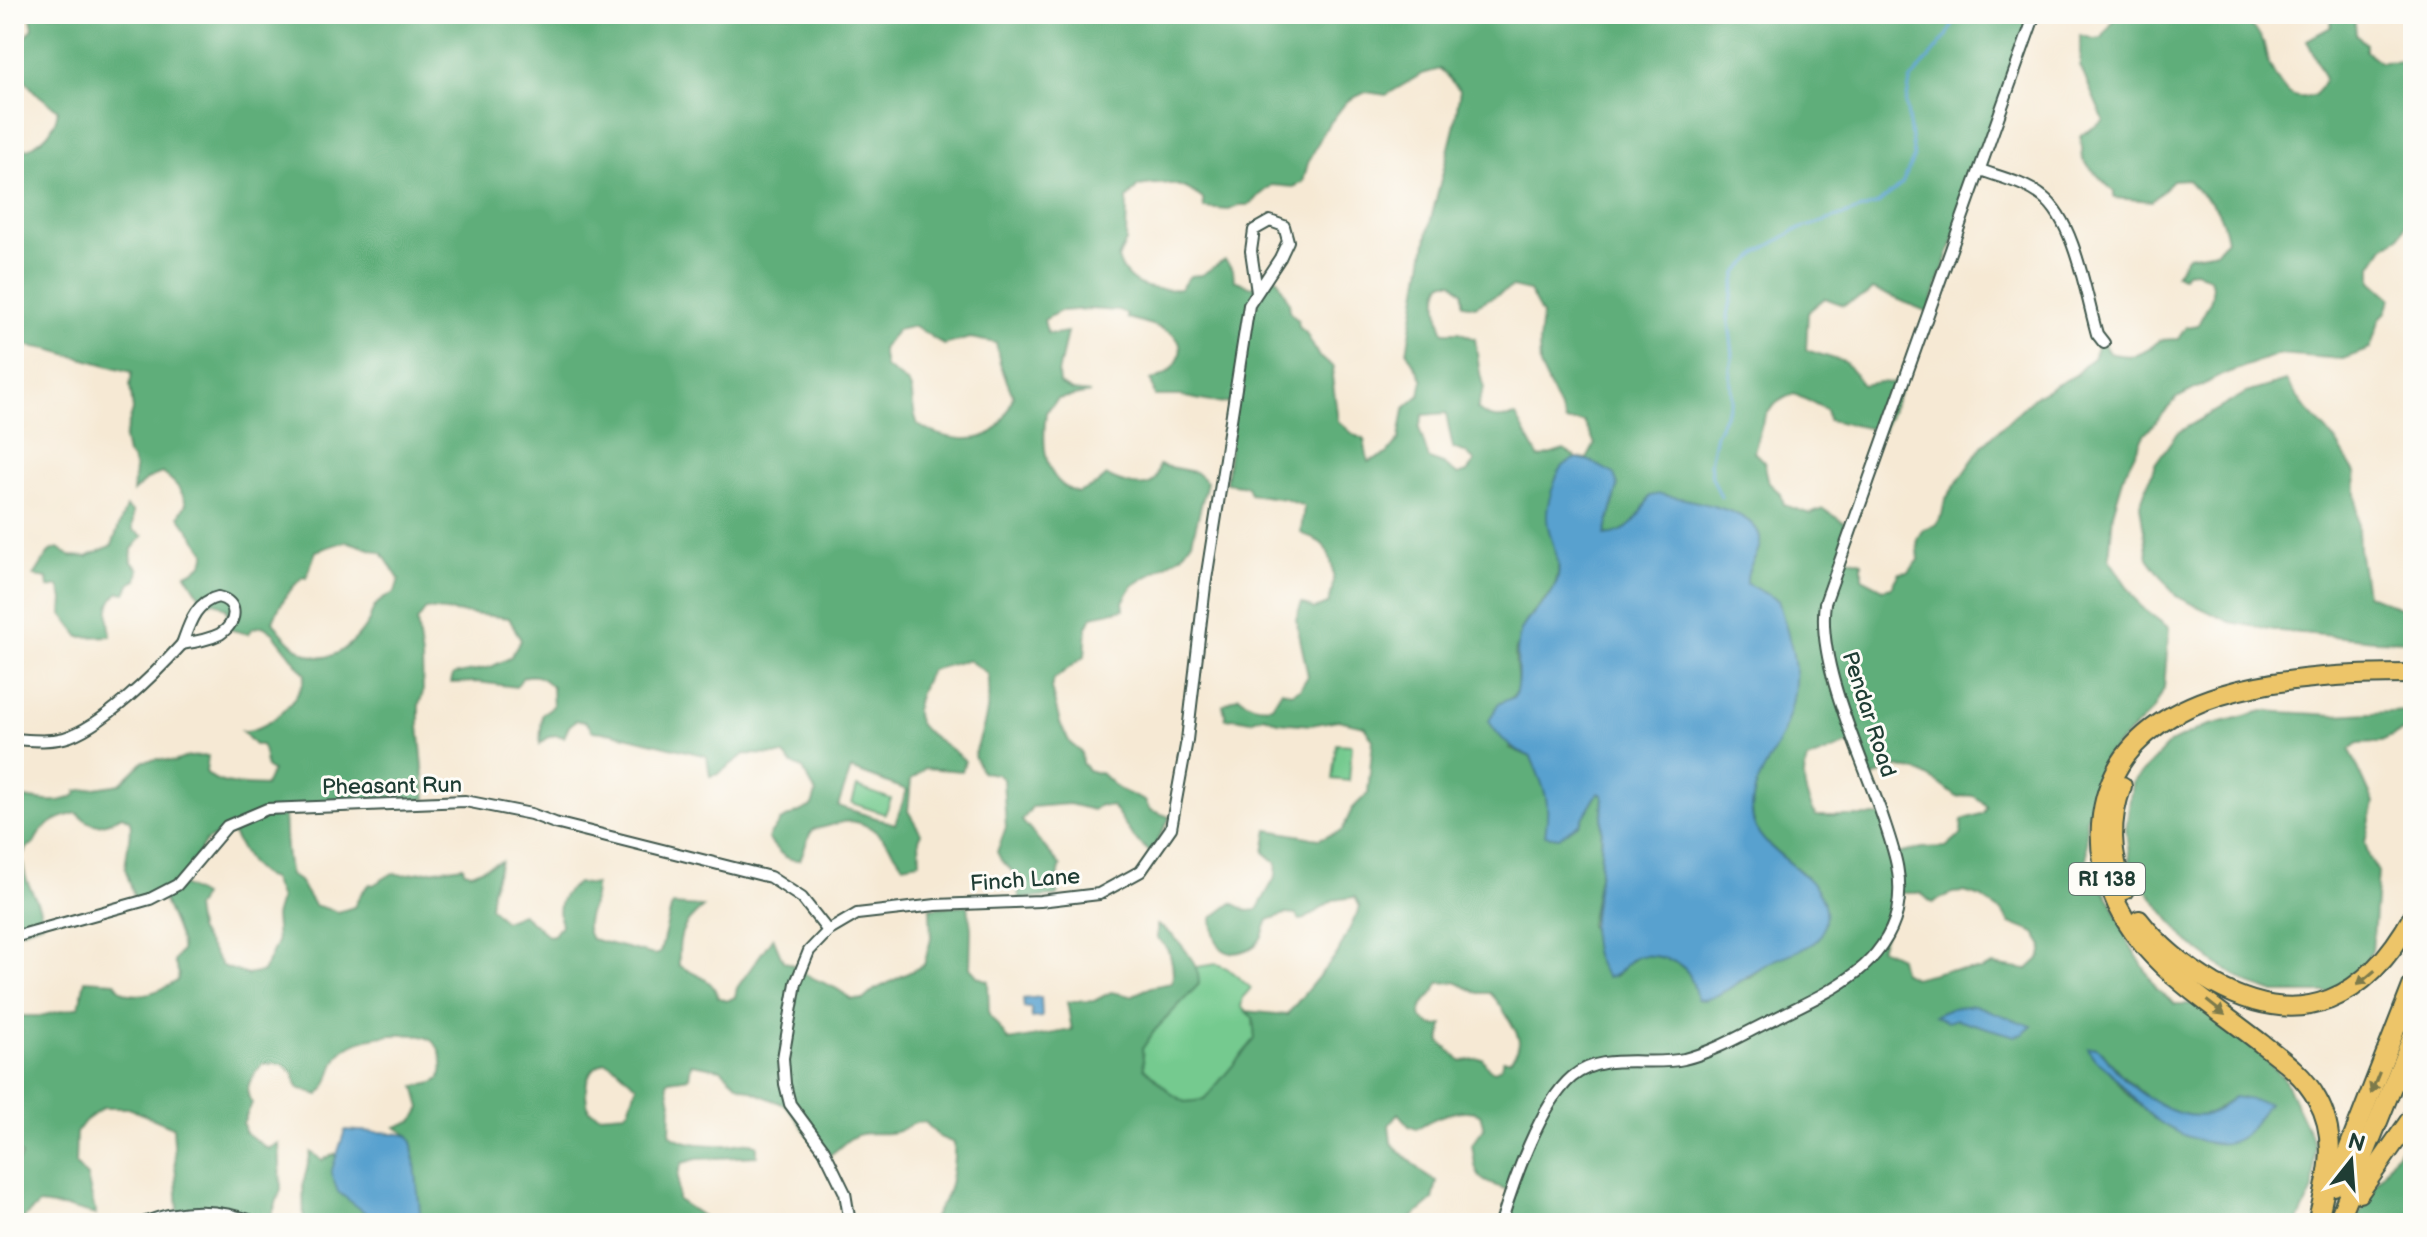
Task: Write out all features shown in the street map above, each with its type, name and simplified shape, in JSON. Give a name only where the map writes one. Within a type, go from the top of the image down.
[{"type":"highway","name":"RI 138","points":[[2318,1223],[2330,1157],[2329,1129],[2320,1103],[2293,1069],[2169,971],[2133,932],[2115,901],[2104,868],[2100,833],[2103,809],[2117,770],[2137,742],[2156,726],[2200,703],[2243,689],[2288,680],[2342,675],[2413,674]]},
{"type":"highway","points":[[2413,684],[2294,691],[2238,702],[2188,721],[2160,738],[2132,768],[2117,802],[2113,830],[2120,879],[2132,909],[2146,929],[2184,965],[2249,1000],[2292,1007],[2318,1003],[2342,994],[2379,967],[2413,916]]},
{"type":"highway","points":[[2318,1223],[2413,984]]},
{"type":"highway","points":[[2339,1223],[2413,1035]]},
{"type":"highway","points":[[2339,1223],[2413,1116]]},
{"type":"street","name":"Pendar Road","points":[[1501,1223],[1539,1126],[1557,1094],[1573,1076],[1586,1068],[1606,1063],[1686,1058],[1736,1039],[1856,972],[1879,949],[1890,930],[1897,912],[1899,867],[1840,698],[1824,634],[1825,603],[2035,14]]},
{"type":"street","points":[[1980,170],[2040,194],[2053,206],[2070,239],[2097,334],[2104,343]]},
{"type":"street","name":"Finch Lane","points":[[850,1223],[845,1193],[824,1150],[790,1104],[783,1058],[796,983],[809,951],[828,931],[857,914],[936,905],[1040,901],[1099,894],[1141,871],[1171,828],[1187,740],[1205,586],[1249,305],[1280,258],[1288,241],[1284,226],[1270,221],[1254,230],[1251,251],[1257,292]]},
{"type":"street","points":[[14,739],[55,740],[78,732],[123,701],[164,665],[182,644],[194,615],[208,599],[218,597],[233,605],[233,621],[221,633],[182,644]]},
{"type":"street","name":"Pheasant Run","points":[[14,937],[150,899],[177,885],[227,826],[267,809],[465,801],[531,814],[555,823],[770,877],[802,898],[828,931]]},
{"type":"street","points":[[143,1223],[170,1213],[208,1210],[259,1223]]},
{"type":"green space","points":[[26,14],[2034,14],[1928,312],[1873,289],[1867,295],[1843,305],[1825,298],[1808,312],[1806,350],[1845,362],[1863,385],[1879,382],[1903,384],[1883,431],[1828,420],[1826,409],[1794,394],[1770,409],[1754,452],[1764,462],[1769,483],[1781,494],[1784,505],[1810,514],[1823,509],[1851,527],[1844,557],[1862,562],[1862,578],[1883,589],[1892,587],[1900,573],[1909,572],[1919,560],[1917,539],[1923,529],[1935,525],[1942,515],[1945,500],[1983,445],[2035,396],[2076,375],[2093,358],[2100,339],[2109,353],[2137,355],[2160,340],[2178,339],[2186,327],[2198,325],[2210,302],[2210,278],[2195,271],[2186,272],[2183,277],[2175,275],[2188,256],[2217,251],[2227,239],[2220,216],[2212,204],[2187,179],[2173,180],[2152,201],[2114,198],[2114,192],[2083,160],[2081,135],[2104,121],[2080,66],[2080,35],[2102,38],[2118,14],[2243,14],[2262,39],[2268,61],[2282,86],[2292,95],[2306,97],[2315,95],[2325,79],[2307,40],[2331,27],[2332,14],[2354,14],[2356,34],[2366,44],[2366,51],[2380,62],[2413,61],[2413,210],[2399,237],[2384,247],[2372,265],[2372,281],[2391,298],[2380,318],[2370,349],[2343,359],[2278,354],[2222,375],[2177,398],[2144,435],[2125,472],[2113,513],[2109,559],[2141,607],[2169,628],[2164,688],[2154,709],[2103,759],[2086,820],[2087,866],[2113,905],[2129,943],[2157,989],[2175,1004],[2201,1004],[2236,1031],[2283,1077],[2315,1145],[2313,1190],[2297,1223],[1502,1223],[1511,1191],[1484,1181],[1477,1172],[1472,1144],[1484,1128],[1480,1114],[1465,1111],[1439,1117],[1416,1129],[1409,1126],[1398,1113],[1389,1125],[1391,1143],[1428,1177],[1437,1181],[1433,1200],[1406,1223],[932,1223],[949,1188],[954,1143],[939,1137],[925,1122],[890,1133],[856,1135],[825,1158],[787,1106],[738,1085],[721,1069],[691,1064],[689,1077],[667,1083],[671,1103],[670,1134],[696,1144],[757,1145],[757,1156],[697,1159],[682,1163],[678,1174],[678,1200],[707,1223],[418,1223],[420,1212],[413,1145],[409,1136],[396,1127],[414,1120],[421,1108],[415,1086],[436,1082],[441,1076],[442,1059],[431,1040],[413,1035],[389,1035],[365,1040],[341,1053],[319,1095],[298,1088],[293,1073],[283,1064],[263,1064],[256,1072],[248,1087],[252,1103],[243,1123],[245,1132],[268,1149],[279,1143],[281,1189],[269,1223],[142,1223],[178,1211],[173,1127],[128,1108],[103,1108],[85,1121],[76,1133],[75,1164],[87,1177],[96,1215],[39,1204],[18,1223],[14,1223],[14,1168],[21,1156],[14,1138],[14,1016],[40,1016],[79,1007],[85,980],[115,982],[120,989],[135,995],[161,989],[177,981],[179,974],[174,962],[181,946],[162,896],[135,900],[125,868],[131,825],[129,819],[122,816],[98,825],[77,813],[45,827],[21,857],[42,923],[14,933],[14,796],[63,800],[77,794],[76,791],[120,784],[144,761],[159,759],[174,762],[187,757],[208,756],[206,772],[218,781],[265,786],[272,771],[267,768],[263,748],[255,745],[242,731],[262,726],[282,712],[298,693],[305,674],[273,633],[263,626],[253,628],[248,634],[228,629],[227,609],[215,602],[204,603],[186,574],[202,564],[205,552],[179,516],[186,504],[174,482],[162,473],[149,478],[133,492],[135,469],[124,439],[133,410],[132,372],[48,349],[15,344],[14,146],[28,149],[39,142],[52,128],[58,110],[24,79],[14,78],[14,52],[33,28],[31,18]],"holes":[[[1440,69],[1460,90],[1454,128],[1428,231],[1407,352],[1423,380],[1420,395],[1404,409],[1399,439],[1387,454],[1368,462],[1364,439],[1354,435],[1338,421],[1332,376],[1334,367],[1319,357],[1306,333],[1299,327],[1277,278],[1270,277],[1252,287],[1234,280],[1233,270],[1225,260],[1201,275],[1190,276],[1180,289],[1150,288],[1127,275],[1118,258],[1126,241],[1127,199],[1138,186],[1180,186],[1203,199],[1204,208],[1229,210],[1248,205],[1272,185],[1294,187],[1303,182],[1308,163],[1324,131],[1347,101],[1366,92],[1386,95],[1422,74]],[[1443,282],[1453,282],[1463,292],[1463,304],[1475,306],[1512,287],[1529,291],[1542,315],[1540,366],[1566,422],[1584,422],[1595,444],[1587,459],[1577,458],[1564,450],[1539,458],[1516,416],[1495,418],[1477,409],[1484,388],[1475,339],[1459,332],[1444,332],[1438,299]],[[1060,311],[1119,311],[1127,314],[1127,318],[1150,324],[1178,339],[1180,354],[1177,361],[1166,374],[1151,380],[1155,396],[1235,403],[1226,483],[1247,486],[1250,494],[1285,499],[1304,506],[1301,533],[1324,546],[1331,560],[1333,583],[1328,604],[1314,609],[1302,603],[1296,619],[1308,676],[1300,689],[1291,693],[1282,690],[1272,706],[1254,705],[1239,696],[1223,705],[1226,719],[1250,721],[1264,716],[1278,722],[1311,725],[1338,720],[1364,726],[1373,740],[1368,793],[1352,809],[1342,831],[1319,839],[1268,830],[1264,852],[1277,863],[1276,876],[1257,910],[1248,911],[1232,903],[1212,918],[1220,946],[1230,953],[1237,953],[1258,942],[1268,920],[1285,914],[1305,919],[1333,900],[1355,897],[1360,907],[1338,953],[1287,1015],[1246,1011],[1253,1018],[1255,1039],[1204,1100],[1185,1102],[1144,1068],[1142,1049],[1155,1030],[1199,984],[1196,967],[1186,950],[1157,925],[1157,938],[1171,958],[1172,983],[1151,987],[1131,996],[1111,992],[1094,1001],[1067,1002],[1072,1030],[1009,1041],[989,1014],[988,981],[978,977],[970,968],[968,905],[930,908],[931,939],[924,965],[874,990],[863,1000],[850,999],[804,973],[803,969],[783,961],[773,937],[737,988],[735,997],[727,1001],[718,997],[707,981],[679,965],[682,932],[703,907],[672,905],[660,953],[654,955],[591,939],[587,925],[595,885],[577,883],[567,892],[559,911],[561,925],[554,935],[548,936],[522,914],[504,921],[490,907],[501,861],[471,873],[464,871],[463,866],[402,875],[393,873],[370,884],[354,907],[338,912],[314,905],[299,881],[290,875],[284,812],[426,799],[419,725],[419,705],[423,692],[417,622],[426,609],[509,618],[521,640],[510,658],[491,667],[453,675],[451,683],[478,682],[516,687],[523,677],[543,679],[552,687],[553,706],[542,714],[540,744],[551,736],[564,737],[576,720],[586,722],[593,731],[707,756],[710,776],[718,774],[745,754],[784,755],[792,764],[803,769],[816,793],[812,806],[780,821],[768,839],[781,854],[794,860],[800,860],[814,829],[850,822],[860,823],[877,833],[903,865],[920,862],[921,833],[908,811],[911,780],[925,768],[962,771],[965,761],[920,725],[916,706],[930,670],[968,660],[987,673],[988,706],[974,756],[982,772],[996,774],[1003,779],[1006,827],[997,852],[1018,877],[1019,899],[1058,896],[1061,866],[1022,821],[1032,807],[1069,804],[1093,810],[1100,805],[1112,806],[1134,838],[1151,853],[1170,817],[1150,810],[1145,801],[1118,789],[1102,774],[1088,770],[1082,763],[1081,752],[1070,743],[1060,723],[1051,688],[1054,679],[1085,656],[1087,627],[1092,616],[1124,609],[1123,602],[1132,586],[1182,555],[1192,541],[1207,482],[1195,472],[1159,465],[1156,478],[1147,485],[1125,483],[1107,476],[1078,493],[1057,480],[1051,471],[1045,448],[1046,412],[1058,399],[1090,393],[1072,391],[1059,384],[1058,374],[1067,332],[1047,333],[1044,320]],[[915,326],[944,345],[970,338],[996,343],[1000,364],[1013,396],[1001,423],[987,435],[967,439],[946,436],[918,425],[910,387],[885,367],[882,349],[897,330]],[[1446,413],[1453,448],[1475,461],[1467,472],[1458,475],[1429,459],[1419,428],[1423,415]],[[1618,486],[1605,535],[1628,527],[1650,496],[1760,546],[1747,572],[1747,584],[1784,731],[1757,785],[1752,814],[1764,840],[1807,877],[1815,942],[1765,964],[1751,976],[1704,1000],[1697,999],[1689,974],[1664,958],[1635,958],[1615,976],[1590,925],[1600,870],[1603,795],[1598,793],[1580,823],[1559,837],[1546,835],[1547,803],[1540,778],[1531,757],[1510,748],[1508,700],[1516,690],[1517,646],[1525,623],[1553,588],[1558,572],[1548,527]],[[346,541],[382,553],[399,579],[395,592],[377,604],[350,645],[335,654],[319,657],[305,653],[294,645],[273,621],[285,597],[303,577],[306,578],[316,551]],[[1858,740],[1870,779],[1894,767],[1917,771],[1957,797],[1974,796],[1987,807],[1984,813],[1962,820],[1961,834],[1946,847],[1922,848],[1898,854],[1883,816],[1816,816],[1807,796],[1804,775],[1807,760]],[[851,769],[907,790],[895,824],[838,806]],[[230,828],[252,865],[272,879],[280,899],[275,916],[277,942],[263,972],[247,975],[222,966],[198,930],[195,908],[202,896],[179,883],[206,841]],[[1964,892],[1981,897],[2002,912],[2010,923],[2035,933],[2043,946],[2041,957],[2027,970],[1992,965],[1981,970],[1946,970],[1913,978],[1902,972],[1899,957],[1880,948],[1901,893],[1921,893],[1932,903],[1952,893]],[[1456,982],[1478,993],[1490,993],[1518,1037],[1518,1046],[1512,1058],[1503,1060],[1501,1067],[1495,1071],[1489,1069],[1482,1058],[1461,1061],[1440,1042],[1443,1025],[1430,1024],[1421,1016],[1422,1006],[1439,983]],[[2102,1051],[2143,1094],[2170,1111],[2196,1117],[2207,1115],[2234,1097],[2200,1139],[2153,1118],[2126,1093],[2111,1072]],[[605,1062],[615,1066],[637,1085],[629,1109],[625,1113],[599,1115],[589,1110],[586,1088],[590,1075]]]},
{"type":"green space","points":[[2286,381],[2335,440],[2355,473],[2359,549],[2366,594],[2413,613],[2413,641],[2280,631],[2230,622],[2176,596],[2148,558],[2140,505],[2155,464],[2177,433],[2246,393]]},
{"type":"green space","points":[[126,507],[133,512],[133,530],[143,536],[132,549],[131,561],[139,569],[137,580],[131,583],[126,593],[119,592],[111,602],[111,636],[80,637],[62,614],[63,599],[59,586],[48,588],[47,578],[34,576],[50,551],[58,548],[70,556],[87,557],[112,545]]},
{"type":"green space","points":[[2263,711],[2334,715],[2407,711],[2407,729],[2379,742],[2358,743],[2350,750],[2374,803],[2365,842],[2378,872],[2372,951],[2362,971],[2330,993],[2275,993],[2249,984],[2188,942],[2131,870],[2126,830],[2132,783],[2170,743],[2203,727]]},
{"type":"green space","points":[[1336,744],[1352,745],[1349,781],[1332,779]]},
{"type":"green space","points":[[857,787],[891,799],[885,814],[852,803]]},
{"type":"green space","points":[[1217,964],[1227,968],[1251,988],[1243,997],[1241,1007],[1253,1018],[1255,1039],[1204,1100],[1185,1102],[1144,1068],[1142,1049],[1155,1030],[1199,984],[1195,967]]},
{"type":"green space","points":[[2405,1140],[2413,1144],[2413,1223],[2356,1223],[2374,1187]]},
{"type":"green space","points":[[311,1152],[322,1160],[335,1154],[379,1223],[304,1223],[303,1184]]},
{"type":"water","points":[[1577,458],[1590,461],[1614,474],[1618,486],[1605,535],[1628,527],[1650,496],[1660,494],[1720,508],[1749,522],[1758,531],[1760,543],[1748,571],[1747,584],[1778,600],[1792,650],[1795,679],[1790,711],[1780,740],[1755,791],[1752,814],[1756,829],[1766,842],[1819,891],[1825,907],[1823,929],[1811,945],[1759,968],[1721,993],[1704,1000],[1697,999],[1686,970],[1660,957],[1632,959],[1615,975],[1607,977],[1599,965],[1592,939],[1600,870],[1603,795],[1598,793],[1580,823],[1559,837],[1545,835],[1546,795],[1531,757],[1507,743],[1489,721],[1498,704],[1514,697],[1518,681],[1518,639],[1529,618],[1550,595],[1557,581],[1559,567],[1548,526],[1548,505],[1559,471]]},
{"type":"water","points":[[1041,997],[1042,1017],[1032,1018],[1031,1008],[1024,1008],[1023,999]]},
{"type":"water","points":[[1974,1005],[2032,1026],[2015,1036],[1957,1019],[1947,1022],[1935,1015],[1952,1008]]},
{"type":"water","points":[[2096,1047],[2135,1088],[2174,1111],[2201,1115],[2217,1111],[2234,1097],[2268,1103],[2245,1134],[2232,1142],[2197,1140],[2149,1114],[2093,1057],[2088,1048]]},
{"type":"water","points":[[345,1130],[409,1136],[413,1145],[420,1212],[418,1223],[379,1223],[338,1192],[331,1173]]},
{"type":"waterway","points":[[1721,497],[1712,477],[1710,463],[1716,434],[1732,400],[1730,368],[1733,354],[1728,315],[1737,273],[1759,252],[1794,231],[1878,204],[1902,184],[1914,157],[1906,104],[1910,81],[1947,36],[1958,14]]}]
